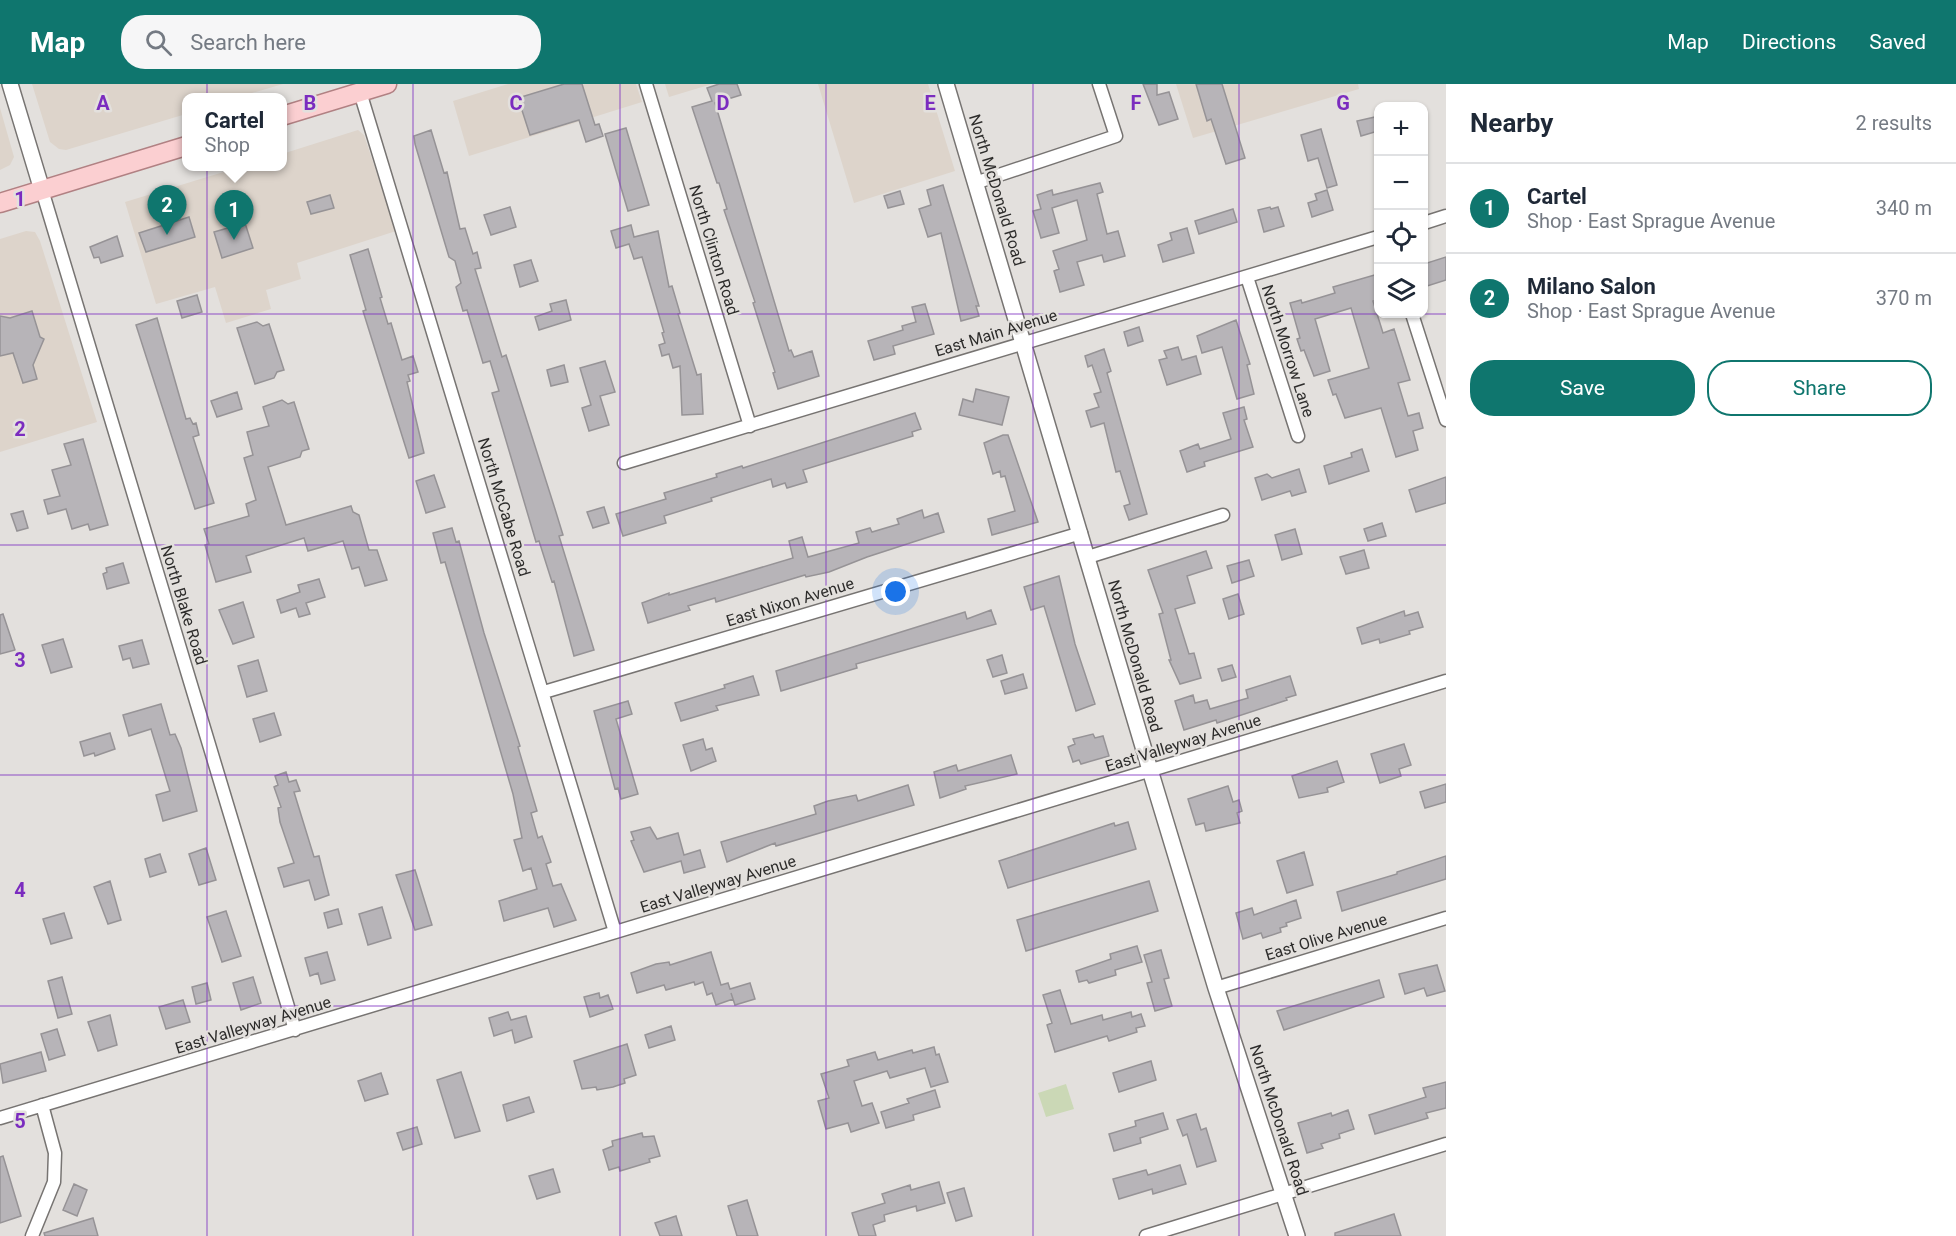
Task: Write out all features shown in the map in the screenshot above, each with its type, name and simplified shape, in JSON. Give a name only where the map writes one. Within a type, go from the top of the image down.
[{"type":"main road","points":[[287,114],[387,84]]},
{"type":"main road","points":[[0,203],[182,147]]},
{"type":"street","points":[[10,84],[42,190]]},
{"type":"street","name":"North Clinton Road","points":[[646,84],[750,426]]},
{"type":"street","name":"North McDonald Road","points":[[946,84],[1216,988],[1297,1236]]},
{"type":"street","points":[[975,183],[1116,136],[1099,84]]},
{"type":"street","name":"North McCabe Road","points":[[360,92],[615,932]]},
{"type":"street","name":"North Blake Road","points":[[42,190],[295,1030]]},
{"type":"street","points":[[1428,222],[1446,216]]},
{"type":"street","name":"East Main Avenue","points":[[624,463],[1024,341],[1374,238]]},
{"type":"street","name":"North Morrow Lane","points":[[1247,277],[1298,436]]},
{"type":"street","points":[[1413,318],[1446,420]]},
{"type":"street","points":[[1088,556],[1223,515]]},
{"type":"street","name":"East Nixon Avenue","points":[[544,692],[1081,533]]},
{"type":"street","name":"East Valleyway Avenue","points":[[0,1118],[1446,681]]},
{"type":"street","name":"East Olive Avenue","points":[[1216,988],[1446,918]]},
{"type":"street","points":[[32,1236],[54,1182],[55,1153],[42,1105]]},
{"type":"street","points":[[1146,1236],[1446,1144]]},
{"type":"shaded area","points":[[32,84],[283,84],[252,93],[182,93],[182,115],[66,150],[59,149],[50,142]]},
{"type":"shaded area","points":[[508,84],[636,84],[642,102],[469,156],[453,101]]},
{"type":"shaded area","points":[[665,84],[712,84],[669,97]]},
{"type":"shaded area","points":[[818,84],[928,84],[955,171],[854,203]]},
{"type":"shaded area","points":[[1176,84],[1358,84],[1359,89],[1193,138]]},
{"type":"shaded area","points":[[0,108],[14,157],[10,165],[0,170]]},
{"type":"shaded area","points":[[358,130],[364,135],[396,231],[297,263],[301,279],[266,290],[271,309],[226,323],[215,287],[156,304],[125,202],[227,171],[287,171],[287,152]]},
{"type":"shaded area","points":[[26,231],[35,232],[40,241],[97,422],[0,452],[0,239]]},
{"type":"green space","points":[[1066,1084],[1074,1109],[1046,1117],[1038,1093]]},
{"type":"building","points":[[564,84],[582,84],[595,125],[599,124],[603,136],[586,142],[579,120],[530,135],[518,98]]},
{"type":"building","points":[[719,84],[737,84],[741,95],[715,103],[789,351],[791,350],[794,357],[812,351],[819,376],[778,389],[773,373],[775,372],[753,303],[755,302],[724,210],[727,209],[692,107],[712,101],[707,88]]},
{"type":"building","points":[[1143,84],[1157,84],[1157,95],[1169,92],[1178,119],[1159,125]]},
{"type":"building","points":[[1196,84],[1222,84],[1245,158],[1226,164],[1211,119],[1207,121]]},
{"type":"building","points":[[1374,117],[1374,132],[1361,136],[1357,121]]},
{"type":"building","points":[[626,128],[649,205],[628,211],[605,134]]},
{"type":"building","points":[[1321,129],[1337,185],[1327,188],[1318,158],[1308,161],[1301,135]]},
{"type":"building","points":[[431,130],[444,173],[447,172],[460,229],[465,228],[473,254],[477,252],[481,268],[475,269],[502,357],[506,355],[563,535],[559,536],[594,650],[574,656],[554,581],[552,582],[539,541],[536,542],[492,393],[499,391],[490,361],[483,363],[467,310],[463,311],[456,287],[461,283],[455,261],[449,257],[415,144],[414,136]]},
{"type":"building","points":[[1100,183],[1103,192],[1097,194],[1107,234],[1118,231],[1125,256],[1104,262],[1102,255],[1077,262],[1084,285],[1060,292],[1054,271],[1059,269],[1053,251],[1087,240],[1077,200],[1052,208],[1059,233],[1041,238],[1033,211],[1041,209],[1037,195],[1052,190],[1053,195]]},
{"type":"building","points":[[943,185],[979,306],[976,306],[979,316],[961,321],[941,233],[928,237],[919,209],[931,205],[927,190]]},
{"type":"building","points":[[1327,190],[1333,210],[1312,217],[1308,203],[1317,200],[1315,194]]},
{"type":"building","points":[[900,191],[904,204],[888,208],[884,196]]},
{"type":"building","points":[[330,195],[334,208],[311,214],[307,202]]},
{"type":"building","points":[[510,207],[516,227],[491,235],[484,215]]},
{"type":"building","points":[[1270,207],[1271,209],[1278,207],[1284,226],[1264,232],[1258,210]]},
{"type":"building","points":[[1233,209],[1237,222],[1199,234],[1195,221]]},
{"type":"building","points":[[189,217],[195,237],[146,252],[139,233]]},
{"type":"building","points":[[245,223],[253,248],[222,258],[214,232]]},
{"type":"building","points":[[631,225],[634,237],[658,231],[669,287],[672,286],[697,375],[701,374],[703,414],[682,415],[680,366],[673,368],[669,354],[662,356],[659,345],[665,343],[662,333],[664,332],[642,257],[634,259],[629,244],[616,248],[611,231]]},
{"type":"building","points":[[1187,228],[1194,253],[1163,262],[1158,245],[1172,240],[1170,233]]},
{"type":"building","points":[[117,236],[123,256],[101,263],[99,257],[94,258],[90,247]]},
{"type":"building","points":[[368,249],[382,297],[380,298],[388,324],[391,323],[402,360],[413,356],[418,372],[408,375],[410,381],[407,382],[424,453],[409,458],[363,311],[366,310],[350,255]]},
{"type":"building","points":[[1446,257],[1446,280],[1428,286],[1428,263]]},
{"type":"building","points":[[531,260],[538,281],[520,287],[514,265]]},
{"type":"building","points":[[1374,275],[1374,318],[1378,318],[1383,333],[1394,329],[1410,380],[1398,383],[1408,416],[1419,413],[1423,428],[1413,431],[1418,450],[1396,457],[1381,408],[1345,418],[1336,394],[1333,395],[1328,380],[1369,368],[1351,308],[1315,319],[1330,371],[1314,376],[1297,339],[1300,338],[1290,303],[1301,300],[1302,303],[1335,293],[1333,287]]},
{"type":"building","points":[[197,295],[202,312],[182,318],[177,301]]},
{"type":"building","points":[[566,300],[571,320],[539,330],[535,317],[552,311],[550,304]]},
{"type":"building","points":[[925,304],[934,334],[893,346],[895,354],[874,360],[868,341],[903,330],[902,326],[916,322],[912,307]]},
{"type":"building","points":[[32,311],[40,337],[44,339],[33,365],[37,379],[23,383],[13,353],[0,356],[0,316],[10,318]]},
{"type":"building","points":[[157,318],[186,419],[190,418],[193,424],[196,423],[199,435],[193,437],[214,503],[195,509],[136,325]]},
{"type":"building","points":[[1236,320],[1250,364],[1247,365],[1254,394],[1237,399],[1222,347],[1202,353],[1197,336]]},
{"type":"building","points":[[257,322],[263,326],[269,324],[284,370],[277,372],[274,378],[255,384],[237,328]]},
{"type":"building","points":[[1139,327],[1143,341],[1128,346],[1124,332]]},
{"type":"building","points":[[1178,347],[1182,360],[1196,356],[1201,374],[1167,385],[1159,360],[1167,358],[1164,351]]},
{"type":"building","points":[[1104,349],[1111,371],[1107,373],[1147,514],[1129,520],[1124,506],[1130,504],[1120,471],[1116,472],[1104,423],[1091,427],[1086,411],[1099,407],[1094,394],[1101,392],[1092,365],[1088,367],[1085,356]]},
{"type":"building","points":[[605,361],[615,392],[600,396],[609,425],[589,431],[582,408],[591,405],[580,368]]},
{"type":"building","points":[[564,365],[568,382],[551,386],[547,370]]},
{"type":"building","points":[[976,389],[1009,397],[1002,425],[959,415],[963,399],[973,402]]},
{"type":"building","points":[[237,392],[242,409],[217,417],[211,401]]},
{"type":"building","points":[[282,400],[288,404],[294,402],[309,449],[302,451],[300,457],[268,467],[286,525],[351,506],[353,512],[359,515],[369,550],[377,550],[387,580],[365,586],[359,567],[352,569],[343,541],[308,551],[304,538],[246,556],[251,572],[216,582],[205,545],[209,544],[204,529],[249,516],[246,504],[256,500],[244,458],[253,455],[247,432],[269,426],[263,407]]},
{"type":"building","points":[[1244,407],[1247,419],[1244,420],[1253,447],[1204,462],[1205,466],[1187,472],[1180,451],[1198,444],[1200,449],[1231,439],[1223,413]]},
{"type":"building","points":[[915,413],[921,429],[912,432],[913,436],[803,470],[807,482],[787,488],[785,483],[773,487],[771,479],[664,516],[666,523],[623,536],[616,514],[666,499],[664,493],[717,477],[716,474],[742,466],[743,468]]},
{"type":"building","points":[[1008,435],[1038,522],[992,535],[988,519],[1015,511],[1005,476],[1001,477],[1000,471],[993,474],[984,443]]},
{"type":"building","points":[[83,439],[108,525],[90,530],[88,524],[72,529],[66,509],[48,514],[44,500],[60,496],[52,470],[71,465],[64,444]]},
{"type":"building","points":[[1362,449],[1369,471],[1329,484],[1324,466],[1352,457],[1351,453]]},
{"type":"building","points":[[1299,469],[1306,492],[1292,496],[1290,491],[1262,500],[1255,478],[1267,474],[1272,478]]},
{"type":"building","points":[[434,475],[445,507],[426,513],[416,481]]},
{"type":"building","points":[[1446,477],[1446,503],[1416,512],[1409,490]]},
{"type":"building","points":[[604,507],[609,523],[593,528],[587,512]]},
{"type":"building","points":[[922,510],[924,518],[938,513],[944,532],[829,572],[806,577],[805,575],[716,602],[715,598],[688,606],[690,610],[648,623],[642,603],[669,593],[669,595],[793,558],[789,541],[802,537],[808,557],[859,543],[856,532],[870,528],[872,532],[899,524],[897,519]]},
{"type":"building","points":[[23,511],[28,528],[17,531],[11,514]]},
{"type":"building","points":[[1382,523],[1386,536],[1368,541],[1364,529]]},
{"type":"building","points":[[452,528],[456,542],[459,541],[484,633],[520,746],[518,747],[537,811],[531,813],[538,838],[542,836],[551,862],[546,864],[553,886],[561,884],[576,920],[554,927],[548,908],[504,921],[499,901],[537,889],[531,868],[523,871],[514,840],[522,838],[513,794],[445,562],[441,563],[433,533]]},
{"type":"building","points":[[1295,529],[1302,554],[1282,560],[1275,535]]},
{"type":"building","points":[[1364,550],[1369,568],[1346,574],[1340,557]]},
{"type":"building","points":[[1206,551],[1212,568],[1187,576],[1195,603],[1175,609],[1189,654],[1194,653],[1201,678],[1180,684],[1169,660],[1171,660],[1159,614],[1163,613],[1148,570]]},
{"type":"building","points":[[1249,560],[1254,576],[1232,583],[1227,566]]},
{"type":"building","points":[[123,563],[129,583],[107,589],[103,574],[107,572],[106,568]]},
{"type":"building","points":[[1059,576],[1075,644],[1095,704],[1076,711],[1044,606],[1031,610],[1024,587]]},
{"type":"building","points":[[319,579],[325,597],[306,603],[310,614],[299,617],[296,608],[281,613],[277,600],[300,592],[298,585]]},
{"type":"building","points":[[1238,594],[1244,614],[1229,619],[1223,599]]},
{"type":"building","points":[[243,602],[254,637],[233,644],[219,610]]},
{"type":"building","points":[[991,610],[996,624],[856,664],[857,668],[781,691],[776,671],[965,612],[967,619]]},
{"type":"building","points":[[1404,611],[1405,616],[1418,612],[1423,627],[1409,631],[1410,634],[1380,643],[1379,639],[1362,644],[1357,628]]},
{"type":"building","points":[[3,614],[15,650],[0,654],[0,615]]},
{"type":"building","points":[[63,639],[72,667],[51,673],[42,645]]},
{"type":"building","points":[[142,640],[149,664],[133,668],[130,658],[123,660],[119,646]]},
{"type":"building","points":[[1002,655],[1007,673],[993,677],[987,660]]},
{"type":"building","points":[[258,660],[267,691],[247,697],[238,666]]},
{"type":"building","points":[[1232,665],[1236,677],[1222,681],[1218,669]]},
{"type":"building","points":[[1023,674],[1027,688],[1005,694],[1001,681]]},
{"type":"building","points":[[753,676],[759,695],[716,706],[718,710],[681,721],[675,703],[725,688],[724,685]]},
{"type":"building","points":[[1290,676],[1296,695],[1286,698],[1287,700],[1217,723],[1216,720],[1184,730],[1175,701],[1193,695],[1195,703],[1207,700],[1210,709],[1248,698],[1246,690]]},
{"type":"building","points":[[628,701],[632,714],[616,719],[638,794],[621,799],[618,788],[615,789],[594,711]]},
{"type":"building","points":[[161,704],[170,735],[175,734],[181,748],[197,811],[163,821],[156,795],[170,791],[151,729],[129,736],[123,715]]},
{"type":"building","points":[[274,713],[281,735],[260,742],[253,719]]},
{"type":"building","points":[[110,733],[115,749],[95,756],[94,753],[84,756],[80,742]]},
{"type":"building","points":[[1093,734],[1095,738],[1103,736],[1109,756],[1081,764],[1079,760],[1073,762],[1068,747],[1075,744],[1073,739]]},
{"type":"building","points":[[703,739],[706,750],[712,748],[716,761],[691,771],[683,745]]},
{"type":"building","points":[[1404,744],[1411,765],[1399,769],[1401,776],[1380,783],[1371,754]]},
{"type":"building","points":[[1011,755],[1017,774],[965,786],[966,789],[940,798],[934,772],[956,765],[958,771]]},
{"type":"building","points":[[1337,761],[1344,782],[1327,788],[1328,792],[1299,798],[1292,776]]},
{"type":"building","points":[[286,772],[289,782],[296,780],[300,791],[294,792],[314,857],[319,856],[329,895],[315,900],[309,880],[284,887],[278,868],[294,863],[280,822],[278,808],[281,807],[274,787],[278,785],[275,776]]},
{"type":"building","points":[[1446,784],[1446,802],[1425,808],[1420,792]]},
{"type":"building","points":[[908,785],[914,805],[776,846],[775,843],[727,862],[721,842],[816,814],[814,806],[828,801],[856,795],[858,801]]},
{"type":"building","points":[[1228,786],[1233,802],[1239,800],[1242,811],[1237,813],[1240,823],[1206,831],[1204,823],[1196,825],[1188,799]]},
{"type":"building","points":[[1128,822],[1136,849],[1008,888],[999,861],[1114,823],[1115,826]]},
{"type":"building","points":[[650,827],[657,839],[678,833],[684,855],[700,850],[705,867],[684,873],[681,861],[644,872],[631,841],[634,840],[631,832]]},
{"type":"building","points":[[206,848],[216,880],[199,885],[189,854]]},
{"type":"building","points":[[1304,852],[1313,885],[1287,893],[1277,861]]},
{"type":"building","points":[[160,854],[166,872],[150,877],[145,859]]},
{"type":"building","points":[[1446,856],[1446,879],[1342,911],[1337,892]]},
{"type":"building","points":[[415,870],[432,925],[415,930],[396,875]]},
{"type":"building","points":[[110,881],[121,920],[108,924],[94,887]]},
{"type":"building","points":[[1149,881],[1158,911],[1026,951],[1017,920]]},
{"type":"building","points":[[1296,900],[1301,918],[1286,923],[1287,926],[1280,928],[1281,932],[1263,938],[1261,933],[1243,939],[1236,913],[1252,908],[1254,915]]},
{"type":"building","points":[[382,907],[391,938],[368,945],[359,914]]},
{"type":"building","points":[[338,909],[342,924],[328,928],[324,913]]},
{"type":"building","points":[[226,911],[241,956],[222,962],[207,917]]},
{"type":"building","points":[[64,913],[72,938],[51,944],[43,919]]},
{"type":"building","points":[[1137,946],[1142,962],[1115,970],[1116,975],[1089,983],[1087,980],[1079,982],[1076,971],[1111,959],[1110,954]]},
{"type":"building","points":[[1161,950],[1169,978],[1164,979],[1172,1006],[1155,1011],[1147,983],[1152,982],[1144,955]]},
{"type":"building","points":[[327,952],[335,980],[321,984],[318,973],[310,976],[305,958]]},
{"type":"building","points":[[711,952],[721,985],[728,983],[730,989],[750,983],[755,999],[735,1005],[733,999],[716,1005],[712,993],[707,995],[703,982],[695,985],[694,982],[666,990],[664,985],[637,993],[631,973],[656,964],[669,962],[670,965]]},
{"type":"building","points":[[1437,965],[1445,991],[1427,996],[1424,988],[1405,994],[1399,974]]},
{"type":"building","points":[[62,977],[72,1014],[58,1018],[48,981]]},
{"type":"building","points":[[253,977],[261,1003],[241,1010],[233,983]]},
{"type":"building","points":[[1379,980],[1384,997],[1284,1030],[1277,1011]]},
{"type":"building","points":[[207,983],[211,1000],[196,1004],[192,987]]},
{"type":"building","points":[[1060,990],[1071,1024],[1102,1015],[1103,1020],[1131,1012],[1132,1017],[1141,1014],[1145,1026],[1136,1028],[1137,1032],[1109,1041],[1107,1036],[1055,1052],[1047,1025],[1052,1023],[1043,995]]},
{"type":"building","points":[[599,993],[600,998],[608,995],[613,1009],[590,1017],[584,997]]},
{"type":"building","points":[[183,1000],[190,1022],[166,1029],[159,1007]]},
{"type":"building","points":[[508,1012],[511,1020],[526,1016],[532,1037],[515,1043],[512,1030],[494,1036],[489,1018]]},
{"type":"building","points":[[110,1015],[117,1045],[98,1051],[88,1022]]},
{"type":"building","points":[[671,1026],[675,1040],[649,1048],[645,1035]]},
{"type":"building","points":[[57,1029],[65,1055],[49,1060],[41,1034]]},
{"type":"building","points":[[627,1044],[636,1075],[624,1079],[625,1083],[613,1087],[597,1090],[596,1087],[582,1089],[574,1061]]},
{"type":"building","points":[[934,1047],[936,1055],[939,1054],[948,1082],[931,1087],[925,1068],[890,1078],[887,1071],[854,1081],[862,1106],[872,1103],[879,1123],[851,1132],[848,1123],[826,1129],[818,1101],[829,1098],[821,1074],[849,1066],[847,1060],[875,1052],[878,1060],[912,1050],[913,1053]]},
{"type":"building","points":[[41,1052],[46,1071],[3,1083],[0,1064]]},
{"type":"building","points":[[1151,1061],[1156,1080],[1119,1092],[1113,1073]]},
{"type":"building","points":[[461,1072],[480,1131],[455,1138],[437,1080]]},
{"type":"building","points":[[381,1073],[388,1094],[365,1101],[358,1081]]},
{"type":"building","points":[[1446,1082],[1446,1108],[1426,1113],[1428,1118],[1375,1134],[1369,1115],[1426,1097],[1423,1088]]},
{"type":"building","points":[[935,1090],[940,1107],[913,1115],[914,1120],[886,1128],[881,1112],[909,1103],[907,1099]]},
{"type":"building","points":[[529,1097],[534,1112],[507,1121],[503,1105]]},
{"type":"building","points":[[1348,1110],[1354,1129],[1339,1134],[1340,1138],[1321,1144],[1323,1148],[1307,1153],[1298,1123]]},
{"type":"building","points":[[1163,1113],[1168,1129],[1140,1138],[1141,1143],[1114,1151],[1109,1134],[1136,1126],[1135,1121]]},
{"type":"building","points":[[1196,1114],[1201,1130],[1206,1128],[1216,1161],[1197,1167],[1187,1134],[1183,1136],[1177,1120]]},
{"type":"building","points":[[417,1127],[422,1144],[403,1150],[397,1133]]},
{"type":"building","points":[[642,1133],[643,1137],[654,1136],[660,1156],[649,1159],[650,1162],[620,1171],[619,1167],[609,1170],[603,1150],[613,1146],[612,1141]]},
{"type":"building","points":[[3,1156],[21,1216],[0,1223],[0,1157]]},
{"type":"building","points":[[1180,1165],[1186,1184],[1153,1194],[1152,1189],[1119,1199],[1113,1179],[1146,1170],[1148,1175]]},
{"type":"building","points":[[553,1169],[560,1192],[537,1199],[529,1176]]},
{"type":"building","points":[[939,1182],[945,1203],[917,1211],[916,1206],[884,1215],[885,1221],[873,1225],[876,1236],[859,1236],[852,1213],[885,1203],[882,1194],[910,1185],[911,1190]]},
{"type":"building","points":[[74,1184],[87,1190],[77,1216],[63,1210]]},
{"type":"building","points":[[964,1188],[972,1216],[956,1221],[947,1193]]},
{"type":"building","points":[[747,1200],[758,1236],[737,1236],[728,1206]]},
{"type":"building","points":[[1394,1214],[1401,1236],[1335,1236],[1335,1233]]},
{"type":"building","points":[[676,1216],[682,1236],[660,1236],[655,1223]]},
{"type":"building","points":[[93,1218],[98,1236],[45,1236],[44,1233]]},
{"type":"place","name":"Milano Salon","points":[[167,235]]},
{"type":"place","name":"Cartel","points":[[234,240]]}]
